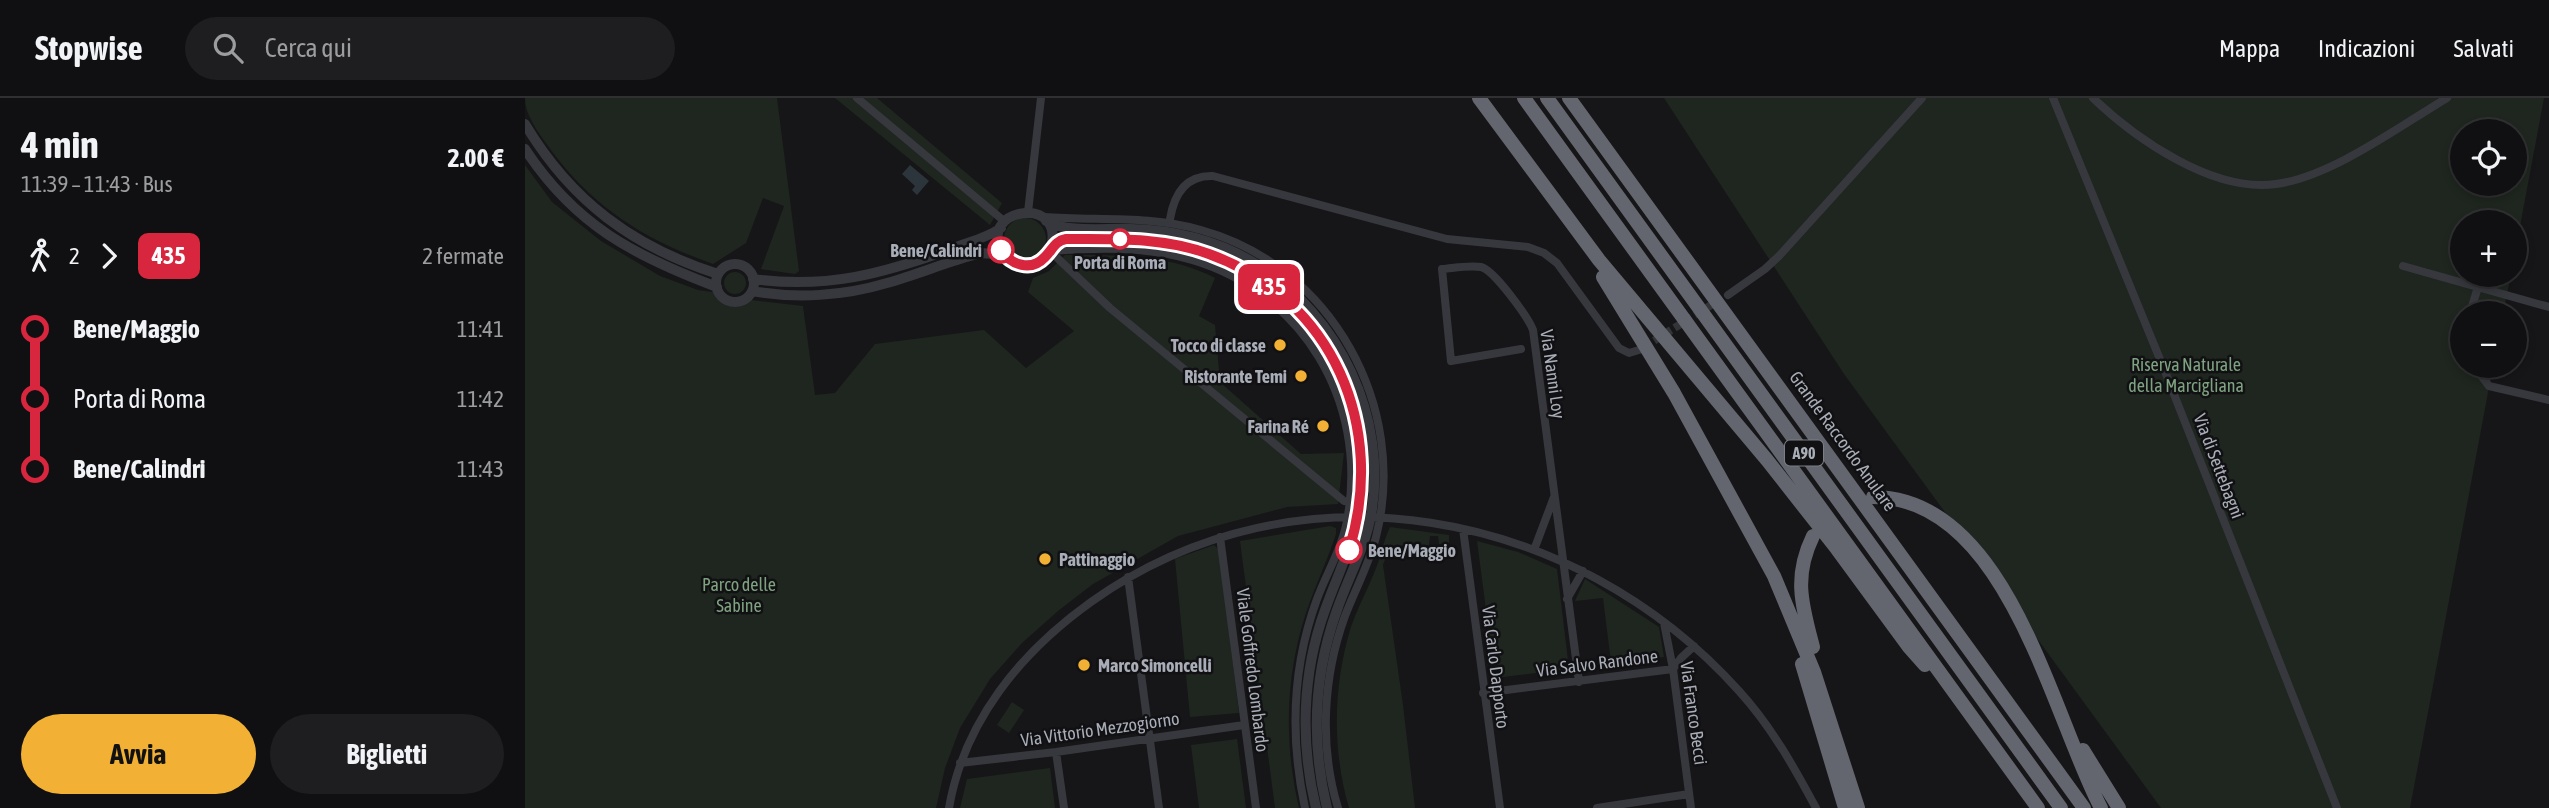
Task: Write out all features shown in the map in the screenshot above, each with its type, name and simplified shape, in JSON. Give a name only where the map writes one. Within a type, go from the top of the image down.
[{"type":"highway","points":[[1479,98],[1567,219],[1630,299],[1813,517],[1909,647],[1963,704]]},
{"type":"highway","name":"A90","points":[[1524,98],[2038,808]]},
{"type":"highway","name":"A90","points":[[1547,98],[2061,808]]},
{"type":"highway","name":"Grande Raccordo Anulare","points":[[1570,98],[2084,808]]},
{"type":"highway","points":[[1567,219],[1674,393],[1774,576],[1798,631],[1840,748]]},
{"type":"highway","points":[[1873,497],[1896,499],[1920,507],[1966,538],[2006,593],[2081,748],[2119,808]]},
{"type":"highway","points":[[1733,502],[1795,646],[1845,808]]},
{"type":"highway","points":[[1813,536],[1803,561],[1800,595],[1858,808]]},
{"type":"highway","points":[[2047,681],[2101,808]]},
{"type":"street","points":[[857,98],[1002,225]]},
{"type":"street","points":[[1028,212],[1041,98]]},
{"type":"street","points":[[1728,295],[1765,270],[1779,256],[1922,98]]},
{"type":"street","name":"Via di Settebagni","points":[[2053,98],[2169,382],[2337,808]]},
{"type":"street","points":[[2093,98],[2113,117],[2187,165],[2247,184],[2276,184],[2314,174],[2357,152],[2447,98]]},
{"type":"street","points":[[525,124],[566,180],[607,219],[669,257],[718,274]]},
{"type":"street","points":[[525,149],[558,192],[606,233],[652,261],[717,286]]},
{"type":"street","points":[[1170,219],[1174,199],[1182,187],[1198,178],[1213,176],[1447,239],[1528,247],[1544,253],[1557,263],[1619,348],[1629,353],[1639,350]]},
{"type":"street","points":[[753,279],[785,283],[858,278],[983,239],[1015,214],[1028,212],[1059,227],[1168,232],[1210,243],[1243,257],[1280,281],[1319,320],[1342,352],[1369,427],[1372,452],[1373,483],[1364,516],[1311,619],[1300,663],[1295,711],[1296,756],[1305,808]]},
{"type":"street","points":[[1044,219],[1052,236],[1049,251]]},
{"type":"street","points":[[1002,225],[999,245],[1008,259]]},
{"type":"street","points":[[752,291],[787,296],[840,292],[887,284],[984,253],[1014,263],[1031,265],[1045,258],[1057,242],[1066,239],[1127,239],[1185,247],[1231,263],[1271,287],[1304,318],[1356,397],[1351,453],[1352,481],[1375,540],[1340,630],[1331,671],[1327,703],[1328,751],[1338,808]]},
{"type":"street","points":[[1049,251],[1110,308],[1344,502]]},
{"type":"street","points":[[736,264],[747,268],[753,279],[752,291],[743,299],[731,301],[721,295],[717,286],[718,274],[726,266],[736,264]]},
{"type":"street","points":[[2403,266],[2450,279]]},
{"type":"street","name":"Via Nanni Loy","points":[[1521,349],[1451,361],[1442,269],[1476,267],[1487,270],[1531,324],[1579,682]]},
{"type":"street","points":[[2474,301],[2478,287],[2549,307]]},
{"type":"street","points":[[2483,378],[2489,386],[2549,400]]},
{"type":"street","name":"Via Nanni Loy","points":[[1534,550],[1555,496]]},
{"type":"street","points":[[1316,808],[1307,762],[1305,722],[1308,679],[1322,637],[1365,537],[1364,516]]},
{"type":"street","points":[[949,808],[960,763],[993,699],[1023,661],[1074,614],[1128,577],[1183,550],[1220,537],[1277,522],[1364,516],[1463,529],[1534,550],[1583,571],[1664,623],[1694,646],[1737,688],[1760,716],[1793,766],[1816,808]]},
{"type":"street","name":"Via Carlo Dapporto","points":[[1463,529],[1500,808]]},
{"type":"street","name":"Viale Goffredo Lombardo","points":[[1220,537],[1256,808]]},
{"type":"street","points":[[1567,599],[1583,571]]},
{"type":"street","points":[[1128,577],[1159,808]]},
{"type":"street","points":[[1311,619],[1322,637],[1316,720],[1320,777],[1327,808]]},
{"type":"street","name":"Via Franco Becci","points":[[1664,623],[1673,669],[1691,808]]},
{"type":"street","points":[[1322,637],[1340,630]]},
{"type":"street","points":[[1673,669],[1694,646]]},
{"type":"street","name":"Via Salvo Randone","points":[[1483,692],[1673,669]]},
{"type":"street","name":"Via Vittorio Mezzogiorno","points":[[960,763],[1244,725]]},
{"type":"street","points":[[1056,752],[1064,808]]},
{"type":"street","points":[[1597,808],[1689,794]]},
{"type":"green space","points":[[525,98],[777,98],[799,271],[795,274],[761,269],[784,206],[763,198],[746,243],[713,264],[642,232],[601,204],[565,168],[533,123]]},
{"type":"green space","points":[[835,98],[877,98],[1002,203],[990,225]]},
{"type":"green space","name":"Riserva Naturale della Marcigliana","points":[[1664,98],[2544,98],[2527,189],[2527,119],[2450,119],[2450,196],[2526,196],[2523,210],[2450,210],[2450,287],[2508,287],[2506,301],[2450,301],[2450,378],[2491,378],[2410,808],[2161,808],[1844,374]]},
{"type":"green space","name":"Parco delle Sabine","points":[[525,165],[552,202],[601,241],[660,276],[698,290],[719,293],[731,301],[743,299],[803,306],[815,395],[835,393],[875,344],[984,330],[1026,368],[1074,331],[1028,292],[1033,278],[1049,271],[1065,255],[1161,260],[1198,270],[1215,278],[1199,316],[1215,325],[1220,382],[1301,454],[1344,453],[1338,504],[1287,507],[1178,536],[1093,584],[1022,643],[990,679],[960,728],[945,768],[936,808],[525,808]]},
{"type":"green space","points":[[1025,218],[1040,224],[1046,239],[1040,254],[1025,260],[1010,254],[1004,239],[1010,224]]},
{"type":"green space","points":[[735,272],[743,275],[746,283],[743,291],[735,294],[727,291],[724,283],[727,275]]},
{"type":"green space","points":[[1330,526],[1336,528],[1336,534],[1306,614],[1292,671],[1289,740],[1299,808],[1275,808],[1240,541]]},
{"type":"green space","points":[[1390,527],[1449,535],[1449,543],[1439,544],[1438,536],[1430,536],[1429,545],[1390,546],[1383,565],[1415,808],[1349,808],[1337,741],[1341,672],[1351,627]]},
{"type":"green space","points":[[1477,541],[1518,552],[1557,569],[1569,669],[1495,678]]},
{"type":"green space","points":[[1214,545],[1219,550],[1239,713],[1190,717],[1175,559]]},
{"type":"green space","points":[[1585,579],[1659,627],[1664,657],[1611,662],[1603,598],[1575,601]]},
{"type":"green space","points":[[1012,702],[1024,710],[1009,733],[997,725]]},
{"type":"green space","points":[[1237,739],[1246,808],[1199,808],[1191,745]]},
{"type":"green space","points":[[1050,768],[1055,808],[960,808],[967,779]]},
{"type":"shaded area","points":[[910,165],[929,181],[917,195],[912,190],[915,186],[902,174]]},
{"type":"tunnel","points":[[1644,347],[1719,300]]},
{"type":"bus line","name":"435","points":[[1001,250],[1014,263],[1031,265],[1045,258],[1057,242],[1066,239],[1127,239],[1166,243],[1207,253],[1231,263],[1282,296],[1323,342],[1345,383],[1354,407],[1360,438],[1362,494],[1355,534],[1349,550]]},
{"type":"place","name":"Porta di Roma","points":[[1120,239]]},
{"type":"place","name":"Bene/Calindri","points":[[1001,250]]},
{"type":"place","name":"Tocco di classe","points":[[1280,345]]},
{"type":"place","name":"Ristorante Temi","points":[[1301,376]]},
{"type":"place","name":"Farina Ré","points":[[1323,426]]},
{"type":"place","name":"Bene/Maggio","points":[[1349,550]]},
{"type":"place","name":"Pattinaggio","points":[[1045,559]]},
{"type":"place","name":"Marco Simoncelli","points":[[1084,665]]}]
